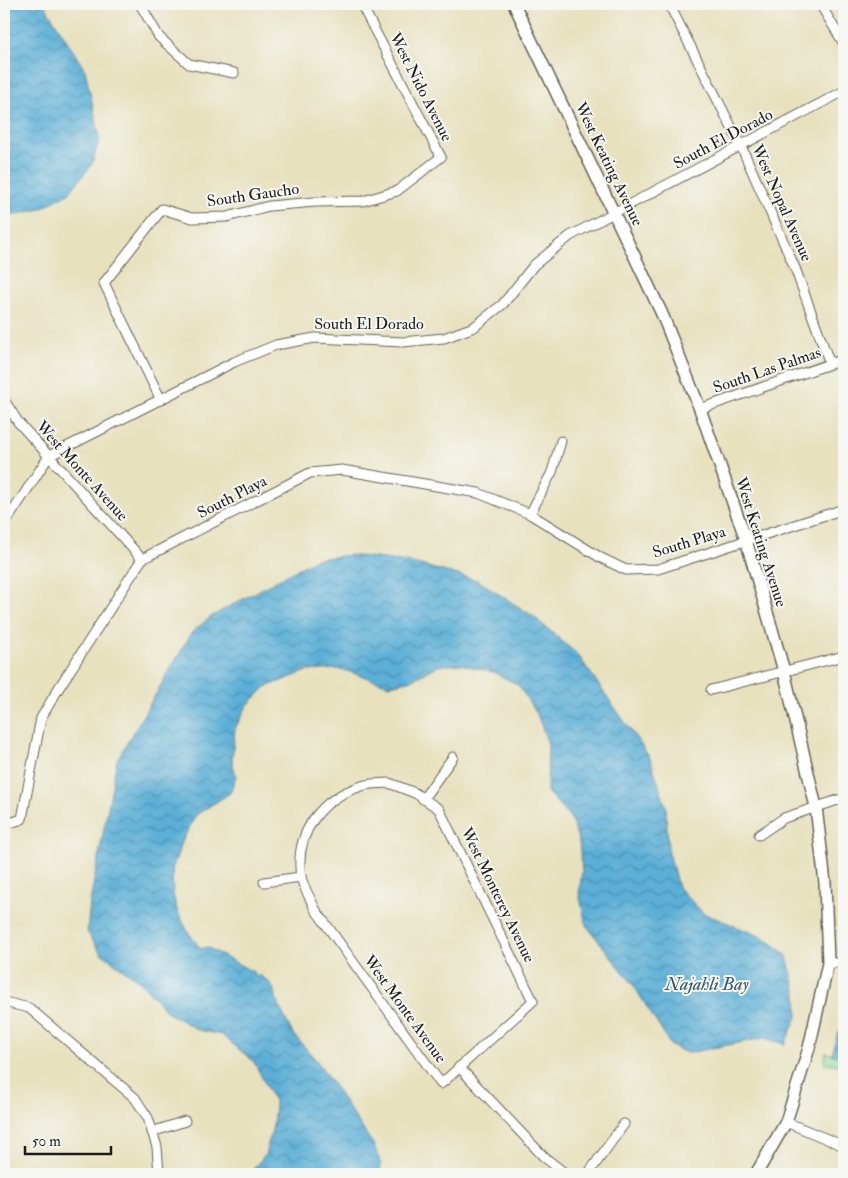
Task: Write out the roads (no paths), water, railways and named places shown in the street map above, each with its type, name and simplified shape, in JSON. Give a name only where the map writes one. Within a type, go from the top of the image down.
[{"type":"street","points":[[140,4],[159,38],[189,64],[234,73]]},
{"type":"street","name":"West Nido Avenue","points":[[361,4],[441,157]]},
{"type":"street","name":"West Keating Avenue","points":[[514,4],[662,314],[700,409],[746,540],[784,671],[816,807],[825,883],[828,963],[809,1048],[786,1122],[756,1174]]},
{"type":"street","name":"West Nopal Avenue","points":[[669,4],[740,146],[795,268],[830,364]]},
{"type":"street","points":[[820,4],[844,44]]},
{"type":"street","name":"South El Dorado","points":[[48,456],[234,362],[276,345],[315,338],[403,342],[444,338],[474,327],[503,304],[534,265],[570,236],[844,91]]},
{"type":"street","name":"South Gaucho","points":[[161,400],[104,282],[162,208],[192,218],[227,217],[270,206],[315,202],[364,201],[397,191],[441,157]]},
{"type":"street","name":"South Las Palmas","points":[[700,409],[844,359]]},
{"type":"street","name":"West Monte Avenue","points":[[4,400],[18,422],[142,559]]},
{"type":"street","points":[[530,514],[552,472],[561,441]]},
{"type":"street","points":[[4,525],[48,456]]},
{"type":"street","name":"South Playa","points":[[142,559],[310,473],[342,470],[478,493],[530,514],[601,558],[626,570],[658,569],[844,510]]},
{"type":"street","points":[[4,825],[22,819],[41,718],[142,559]]},
{"type":"street","points":[[622,580],[626,570]]},
{"type":"street","points":[[711,690],[844,656]]},
{"type":"street","points":[[423,798],[453,757]]},
{"type":"street","name":"West Monterey Avenue","points":[[340,794],[364,785],[389,783],[423,798],[438,809],[533,1001],[460,1067]]},
{"type":"street","name":"West Monte Avenue","points":[[340,794],[320,811],[305,830],[302,877],[315,909],[440,1084],[460,1067],[544,1157],[566,1174]]},
{"type":"street","points":[[759,835],[784,818],[844,798]]},
{"type":"street","points":[[264,882],[302,877]]},
{"type":"street","points":[[828,963],[844,963]]},
{"type":"street","points":[[4,1002],[29,1008],[135,1098],[148,1118],[157,1147],[159,1174]]},
{"type":"street","points":[[152,1132],[185,1121]]},
{"type":"street","points":[[786,1122],[844,1146]]},
{"type":"street","points":[[588,1174],[624,1124]]},
{"type":"water","points":[[4,4],[44,4],[85,70],[100,138],[92,164],[70,192],[41,209],[9,216],[4,215]]},
{"type":"water","name":"Najahli Bay","points":[[350,555],[409,562],[477,580],[533,616],[578,655],[650,758],[666,807],[668,849],[678,887],[703,913],[765,938],[786,954],[797,993],[798,1015],[785,1044],[764,1038],[687,1053],[671,1046],[632,983],[586,925],[579,893],[582,871],[579,842],[570,817],[547,792],[548,744],[537,714],[518,685],[493,672],[460,664],[438,666],[410,681],[389,685],[341,669],[307,671],[266,687],[247,706],[235,729],[232,760],[236,776],[230,793],[196,815],[182,841],[172,870],[173,894],[177,910],[188,932],[201,949],[207,947],[255,973],[254,975],[257,977],[259,975],[268,981],[273,988],[279,1006],[293,1034],[317,1061],[373,1144],[380,1162],[380,1174],[249,1174],[265,1155],[273,1126],[275,1103],[254,1062],[222,1035],[198,1030],[168,1013],[143,984],[101,953],[87,932],[90,902],[117,760],[192,632],[212,616],[316,559]]},
{"type":"water","points":[[838,1032],[844,1032],[844,1056],[832,1055]]}]
